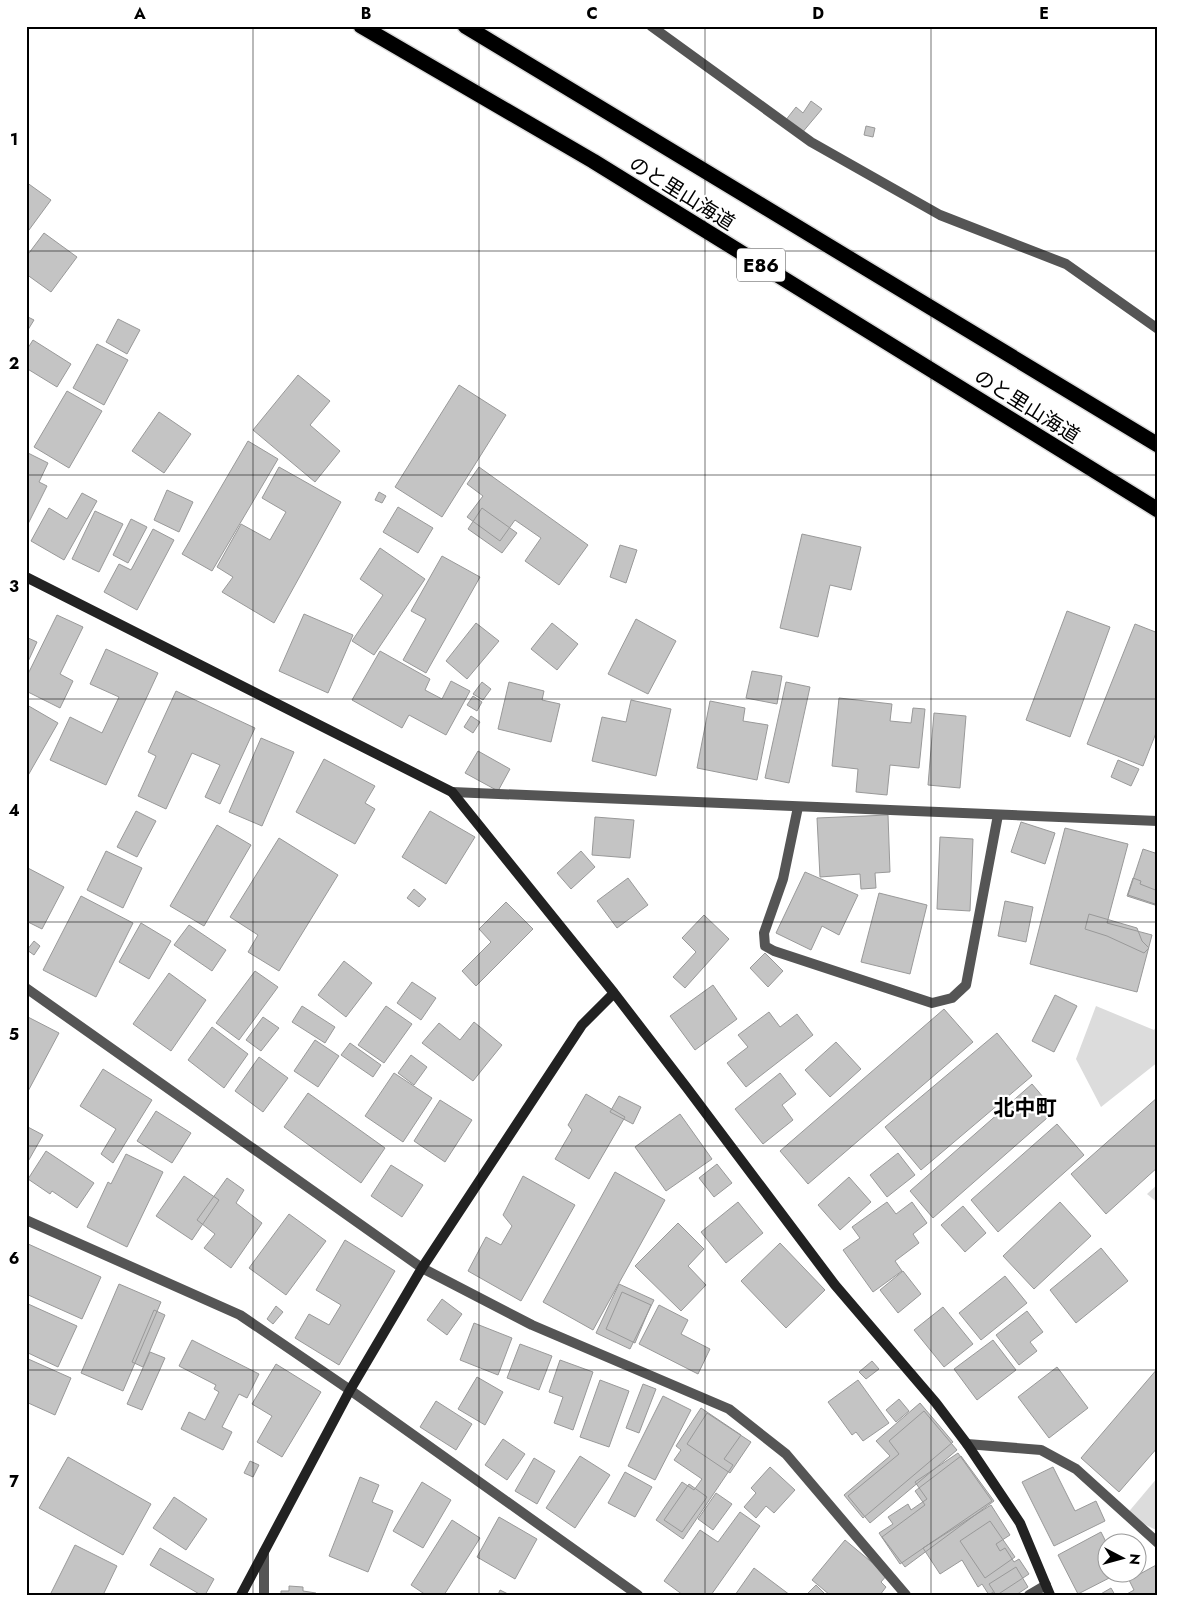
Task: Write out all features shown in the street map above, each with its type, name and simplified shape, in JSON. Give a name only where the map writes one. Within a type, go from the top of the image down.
[{"type":"highway","name":"のと里山海道","points":[[361,26],[593,161],[1158,510]]},
{"type":"highway","name":"のと里山海道","points":[[465,26],[1158,445]]},
{"type":"street","points":[[651,26],[811,142],[940,214],[1066,264],[1158,329]]},
{"type":"street","points":[[26,577],[452,792],[614,992],[835,1285],[936,1403],[967,1444],[1020,1523],[1048,1590],[1029,1595]]},
{"type":"street","points":[[452,792],[1158,821]]},
{"type":"street","points":[[798,807],[783,879],[764,933],[765,946],[774,951],[932,1003],[952,998],[966,985],[998,815]]},
{"type":"street","points":[[26,988],[422,1268],[532,1325],[729,1409],[786,1454],[906,1595]]},
{"type":"street","points":[[241,1595],[350,1390],[422,1268],[582,1025],[614,992]]},
{"type":"street","points":[[26,1220],[240,1315],[350,1390],[638,1595]]},
{"type":"street","points":[[967,1444],[1041,1450],[1076,1469],[1158,1543]]},
{"type":"street","points":[[264,1552],[264,1595]]},
{"type":"shaded area","points":[[1096,1006],[1154,1030],[1158,1024],[1158,1062],[1101,1107],[1076,1059]]},
{"type":"shaded area","points":[[1158,1184],[1158,1203],[1147,1194]]},
{"type":"shaded area","points":[[1158,1477],[1158,1531],[1126,1515]]},
{"type":"building","points":[[811,101],[822,109],[801,134],[785,121],[796,107],[803,113]]},
{"type":"building","points":[[866,126],[875,128],[873,137],[864,135]]},
{"type":"building","points":[[26,182],[51,200],[26,234]]},
{"type":"building","points":[[44,233],[77,257],[51,292],[26,274],[26,257]]},
{"type":"building","points":[[26,316],[34,320],[26,333]]},
{"type":"building","points":[[118,319],[140,330],[127,354],[106,342]]},
{"type":"building","points":[[33,340],[71,364],[57,387],[26,368],[26,351]]},
{"type":"building","points":[[97,344],[128,360],[104,405],[73,388]]},
{"type":"building","points":[[298,375],[330,401],[310,425],[340,451],[315,482],[253,430]]},
{"type":"building","points":[[459,385],[506,415],[442,517],[395,487]]},
{"type":"building","points":[[67,391],[102,411],[69,468],[34,447]]},
{"type":"building","points":[[159,412],[191,434],[164,473],[132,451]]},
{"type":"building","points":[[248,441],[278,459],[212,571],[182,554]]},
{"type":"building","points":[[26,452],[48,463],[39,482],[47,486],[28,524],[26,524]]},
{"type":"building","points":[[279,467],[341,502],[274,623],[222,592],[233,577],[217,567],[241,524],[270,540],[286,512],[262,498]]},
{"type":"building","points":[[479,467],[588,545],[559,585],[525,561],[541,538],[515,520],[500,541],[467,517],[483,496],[467,484]]},
{"type":"building","points":[[167,490],[193,502],[179,532],[154,520]]},
{"type":"building","points":[[379,492],[386,496],[382,503],[375,500]]},
{"type":"building","points":[[82,493],[97,501],[64,560],[31,541],[49,508],[67,519]]},
{"type":"building","points":[[398,507],[433,528],[418,553],[383,532]]},
{"type":"building","points":[[482,508],[517,533],[502,553],[468,529]]},
{"type":"building","points":[[95,511],[123,524],[99,572],[72,559]]},
{"type":"building","points":[[131,519],[147,527],[128,563],[113,555]]},
{"type":"building","points":[[153,529],[174,540],[137,610],[104,592],[119,564],[131,570]]},
{"type":"building","points":[[802,534],[861,547],[851,590],[830,585],[818,637],[780,628]]},
{"type":"building","points":[[620,545],[637,550],[626,583],[610,577]]},
{"type":"building","points":[[380,548],[425,579],[374,655],[352,641],[383,595],[360,579]]},
{"type":"building","points":[[442,556],[480,577],[426,673],[403,660],[426,619],[411,611]]},
{"type":"building","points":[[1067,611],[1110,627],[1070,737],[1026,720]]},
{"type":"building","points":[[304,614],[353,635],[328,693],[279,671]]},
{"type":"building","points":[[57,615],[83,627],[60,674],[73,681],[60,708],[26,691],[26,678]]},
{"type":"building","points":[[636,619],[676,641],[648,694],[608,674]]},
{"type":"building","points":[[476,623],[499,641],[467,679],[446,661]]},
{"type":"building","points":[[552,623],[578,644],[557,670],[531,649]]},
{"type":"building","points":[[1135,624],[1158,633],[1158,728],[1143,766],[1087,744]]},
{"type":"building","points":[[26,637],[37,642],[26,666]]},
{"type":"building","points":[[106,649],[158,673],[106,785],[50,760],[70,717],[102,733],[119,697],[90,684]]},
{"type":"building","points":[[380,651],[430,679],[425,690],[442,699],[451,681],[470,691],[446,735],[409,715],[402,728],[352,700]]},
{"type":"building","points":[[752,671],[782,676],[777,704],[746,698]]},
{"type":"building","points":[[482,682],[491,689],[483,700],[473,694]]},
{"type":"building","points":[[509,682],[544,691],[542,700],[560,704],[551,742],[498,729]]},
{"type":"building","points":[[786,682],[810,687],[789,783],[765,778]]},
{"type":"building","points":[[176,691],[255,728],[220,804],[205,797],[220,765],[192,753],[166,809],[138,796],[156,756],[148,752]]},
{"type":"building","points":[[473,696],[482,702],[477,711],[467,705]]},
{"type":"building","points":[[839,698],[892,704],[890,721],[911,723],[913,708],[925,709],[919,768],[890,765],[887,795],[856,792],[858,769],[832,766]]},
{"type":"building","points":[[631,700],[671,709],[656,776],[592,761],[602,717],[626,722]]},
{"type":"building","points":[[710,701],[745,708],[743,721],[768,725],[757,780],[697,768]]},
{"type":"building","points":[[26,706],[58,723],[26,779]]},
{"type":"building","points":[[934,713],[966,716],[960,788],[928,785]]},
{"type":"building","points":[[471,716],[480,722],[473,733],[464,727]]},
{"type":"building","points":[[261,738],[294,752],[262,826],[229,812]]},
{"type":"building","points":[[478,751],[510,769],[498,791],[465,773]]},
{"type":"building","points":[[324,759],[375,786],[365,803],[375,809],[355,844],[296,812]]},
{"type":"building","points":[[1118,760],[1139,769],[1131,786],[1111,777]]},
{"type":"building","points":[[136,811],[156,821],[137,857],[117,847]]},
{"type":"building","points":[[430,811],[475,837],[446,884],[402,857]]},
{"type":"building","points":[[888,815],[890,872],[875,873],[876,888],[861,889],[860,874],[820,877],[817,818]]},
{"type":"building","points":[[595,817],[634,820],[630,858],[592,855]]},
{"type":"building","points":[[1021,822],[1055,833],[1045,864],[1011,852]]},
{"type":"building","points":[[217,825],[251,845],[204,926],[170,906]]},
{"type":"building","points":[[1065,828],[1128,844],[1107,923],[1152,935],[1137,992],[1030,964]]},
{"type":"building","points":[[940,837],[973,839],[970,911],[937,909]]},
{"type":"building","points":[[279,838],[338,875],[279,971],[248,952],[258,935],[230,917]]},
{"type":"building","points":[[1143,849],[1158,854],[1158,905],[1128,895]]},
{"type":"building","points":[[106,851],[142,868],[123,908],[87,890]]},
{"type":"building","points":[[581,851],[595,867],[571,889],[557,873]]},
{"type":"building","points":[[26,867],[64,887],[42,929],[26,921]]},
{"type":"building","points":[[805,872],[858,895],[839,935],[822,926],[811,950],[776,933]]},
{"type":"building","points":[[628,878],[648,905],[617,928],[597,901]]},
{"type":"building","points":[[1133,878],[1141,881],[1140,884],[1158,891],[1158,906],[1127,896]]},
{"type":"building","points":[[414,889],[426,899],[419,907],[407,898]]},
{"type":"building","points":[[879,893],[927,905],[910,974],[861,962]]},
{"type":"building","points":[[81,896],[133,923],[96,997],[43,970]]},
{"type":"building","points":[[1005,901],[1033,907],[1026,942],[998,936]]},
{"type":"building","points":[[506,902],[533,929],[476,986],[462,971],[491,942],[479,929]]},
{"type":"building","points":[[1089,914],[1137,928],[1142,941],[1149,948],[1144,953],[1107,936],[1085,929]]},
{"type":"building","points":[[704,915],[729,939],[685,988],[673,977],[696,952],[682,938]]},
{"type":"building","points":[[141,923],[171,941],[149,979],[119,962]]},
{"type":"building","points":[[189,925],[226,950],[212,971],[174,945]]},
{"type":"building","points":[[34,941],[40,946],[34,955],[27,950]]},
{"type":"building","points":[[765,953],[783,971],[768,987],[750,968]]},
{"type":"building","points":[[344,961],[372,983],[346,1017],[318,995]]},
{"type":"building","points":[[255,971],[278,987],[239,1040],[216,1023]]},
{"type":"building","points":[[169,973],[206,1000],[171,1051],[133,1024]]},
{"type":"building","points":[[412,982],[436,998],[421,1020],[397,1003]]},
{"type":"building","points":[[713,985],[737,1019],[695,1050],[670,1016]]},
{"type":"building","points":[[1055,995],[1077,1006],[1054,1052],[1032,1041]]},
{"type":"building","points":[[302,1006],[335,1027],[325,1043],[292,1022]]},
{"type":"building","points":[[386,1006],[412,1024],[384,1063],[358,1045]]},
{"type":"building","points":[[944,1009],[973,1042],[808,1184],[780,1151]]},
{"type":"building","points":[[769,1012],[780,1027],[797,1014],[813,1035],[746,1087],[727,1063],[748,1047],[738,1035]]},
{"type":"building","points":[[26,1016],[59,1033],[26,1095]]},
{"type":"building","points":[[263,1017],[279,1028],[261,1051],[246,1040]]},
{"type":"building","points":[[474,1022],[502,1045],[473,1081],[422,1043],[439,1023],[460,1040]]},
{"type":"building","points":[[212,1027],[248,1054],[224,1088],[188,1060]]},
{"type":"building","points":[[997,1033],[1032,1076],[921,1170],[885,1127]]},
{"type":"building","points":[[315,1040],[339,1056],[318,1087],[294,1071]]},
{"type":"building","points":[[836,1042],[861,1069],[830,1097],[805,1070]]},
{"type":"building","points":[[350,1043],[381,1065],[373,1077],[341,1055]]},
{"type":"building","points":[[411,1055],[427,1067],[414,1085],[398,1073]]},
{"type":"building","points":[[259,1057],[288,1078],[263,1112],[235,1091]]},
{"type":"building","points":[[103,1069],[152,1100],[113,1163],[101,1154],[116,1129],[80,1106]]},
{"type":"building","points":[[394,1073],[432,1098],[403,1142],[365,1116]]},
{"type":"building","points":[[780,1073],[796,1094],[782,1105],[793,1120],[763,1144],[735,1109]]},
{"type":"building","points":[[1032,1084],[1055,1111],[933,1218],[910,1191]]},
{"type":"building","points":[[308,1093],[385,1148],[361,1183],[284,1127]]},
{"type":"building","points":[[586,1094],[625,1117],[589,1179],[555,1159],[572,1130],[568,1125]]},
{"type":"building","points":[[619,1096],[641,1107],[633,1124],[610,1112]]},
{"type":"building","points":[[1158,1097],[1158,1167],[1106,1214],[1071,1174]]},
{"type":"building","points":[[440,1100],[472,1120],[445,1162],[414,1141]]},
{"type":"building","points":[[156,1111],[191,1133],[172,1163],[137,1141]]},
{"type":"building","points":[[680,1114],[712,1159],[666,1191],[635,1147]]},
{"type":"building","points":[[1057,1124],[1084,1155],[998,1232],[971,1200]]},
{"type":"building","points":[[26,1126],[43,1135],[26,1165]]},
{"type":"building","points":[[46,1151],[94,1183],[77,1208],[52,1191],[50,1194],[28,1179]]},
{"type":"building","points":[[898,1153],[915,1175],[887,1197],[870,1175]]},
{"type":"building","points":[[126,1154],[163,1172],[127,1247],[87,1227],[108,1182],[111,1184]]},
{"type":"building","points":[[717,1164],[732,1183],[714,1197],[699,1178]]},
{"type":"building","points":[[391,1165],[423,1185],[402,1217],[371,1196]]},
{"type":"building","points":[[615,1172],[665,1200],[593,1330],[543,1302]]},
{"type":"building","points":[[184,1176],[219,1200],[192,1240],[156,1216]]},
{"type":"building","points":[[523,1176],[575,1205],[521,1301],[468,1271],[486,1237],[501,1245],[512,1226],[503,1215]]},
{"type":"building","points":[[849,1177],[871,1202],[840,1230],[818,1205]]},
{"type":"building","points":[[227,1178],[244,1190],[236,1203],[262,1223],[231,1268],[204,1248],[215,1234],[197,1220]]},
{"type":"building","points":[[738,1202],[763,1233],[726,1263],[701,1232]]},
{"type":"building","points":[[887,1202],[896,1214],[912,1202],[927,1223],[913,1234],[919,1243],[895,1261],[902,1271],[873,1292],[843,1250],[860,1238],[852,1227]]},
{"type":"building","points":[[1060,1202],[1091,1236],[1034,1289],[1003,1256]]},
{"type":"building","points":[[963,1206],[986,1233],[965,1252],[941,1225]]},
{"type":"building","points":[[289,1214],[326,1241],[286,1295],[249,1268]]},
{"type":"building","points":[[678,1223],[704,1249],[688,1266],[706,1285],[681,1311],[635,1266]]},
{"type":"building","points":[[345,1240],[395,1271],[339,1365],[295,1338],[309,1314],[329,1325],[341,1305],[316,1290]]},
{"type":"building","points":[[26,1243],[101,1277],[82,1319],[26,1294]]},
{"type":"building","points":[[780,1243],[825,1290],[786,1328],[741,1281]]},
{"type":"building","points":[[1101,1248],[1128,1281],[1076,1323],[1050,1290]]},
{"type":"building","points":[[903,1271],[921,1294],[898,1313],[880,1290]]},
{"type":"building","points":[[1005,1276],[1027,1303],[981,1340],[959,1313]]},
{"type":"building","points":[[119,1284],[161,1302],[123,1391],[81,1373]]},
{"type":"building","points":[[619,1284],[654,1300],[630,1349],[596,1333]]},
{"type":"building","points":[[622,1292],[651,1305],[635,1343],[606,1329]]},
{"type":"building","points":[[442,1299],[462,1314],[447,1335],[427,1320]]},
{"type":"building","points":[[26,1303],[77,1326],[58,1367],[26,1352]]},
{"type":"building","points":[[659,1305],[688,1320],[681,1334],[710,1349],[698,1374],[639,1344]]},
{"type":"building","points":[[276,1306],[283,1312],[273,1324],[267,1319]]},
{"type":"building","points":[[943,1307],[973,1344],[944,1367],[914,1330]]},
{"type":"building","points":[[154,1310],[165,1315],[143,1367],[132,1362]]},
{"type":"building","points":[[1027,1311],[1043,1332],[1030,1342],[1037,1351],[1019,1365],[996,1335]]},
{"type":"building","points":[[474,1323],[512,1338],[498,1375],[460,1360]]},
{"type":"building","points":[[192,1340],[259,1374],[247,1398],[239,1394],[222,1427],[232,1432],[223,1450],[181,1429],[189,1412],[205,1420],[219,1392],[214,1389],[216,1385],[179,1366]]},
{"type":"building","points":[[993,1340],[1016,1370],[977,1400],[954,1369]]},
{"type":"building","points":[[520,1344],[552,1356],[539,1390],[507,1378]]},
{"type":"building","points":[[150,1352],[165,1358],[142,1410],[127,1404]]},
{"type":"building","points":[[26,1358],[71,1378],[55,1415],[26,1402]]},
{"type":"building","points":[[560,1360],[593,1372],[573,1430],[554,1423],[563,1397],[549,1392]]},
{"type":"building","points":[[872,1361],[879,1369],[866,1379],[859,1372]]},
{"type":"building","points":[[276,1364],[321,1392],[282,1457],[257,1442],[272,1416],[252,1404]]},
{"type":"building","points":[[1057,1367],[1088,1408],[1049,1438],[1018,1397]]},
{"type":"building","points":[[1158,1368],[1158,1447],[1119,1492],[1081,1458]]},
{"type":"building","points":[[477,1377],[503,1392],[485,1425],[458,1409]]},
{"type":"building","points":[[600,1380],[629,1391],[609,1447],[580,1437]]},
{"type":"building","points":[[858,1380],[889,1423],[863,1441],[856,1432],[852,1435],[828,1402]]},
{"type":"building","points":[[643,1384],[656,1389],[639,1433],[626,1428]]},
{"type":"building","points":[[663,1396],[691,1410],[655,1480],[628,1466]]},
{"type":"building","points":[[899,1399],[909,1411],[896,1422],[886,1410]]},
{"type":"building","points":[[436,1401],[472,1424],[456,1450],[420,1427]]},
{"type":"building","points":[[920,1403],[953,1442],[863,1518],[844,1495],[890,1456],[876,1441]]},
{"type":"building","points":[[701,1408],[741,1435],[724,1459],[733,1465],[683,1539],[656,1520],[682,1482],[694,1490],[702,1479],[674,1460],[681,1450],[676,1446]]},
{"type":"building","points":[[924,1411],[957,1450],[870,1523],[848,1496],[899,1454],[889,1441]]},
{"type":"building","points":[[707,1413],[751,1442],[730,1473],[687,1444]]},
{"type":"building","points":[[503,1439],[525,1454],[507,1480],[485,1465]]},
{"type":"building","points":[[958,1453],[992,1501],[900,1564],[879,1533],[893,1524],[888,1517],[908,1504],[911,1510],[927,1499],[915,1482]]},
{"type":"building","points":[[580,1456],[610,1475],[575,1528],[546,1508]]},
{"type":"building","points":[[961,1456],[994,1501],[905,1567],[882,1537],[925,1505],[915,1491]]},
{"type":"building","points":[[68,1457],[151,1504],[123,1555],[39,1508]]},
{"type":"building","points":[[534,1458],[555,1471],[537,1504],[515,1491]]},
{"type":"building","points":[[250,1461],[259,1465],[253,1477],[244,1473]]},
{"type":"building","points":[[770,1467],[795,1490],[774,1513],[766,1506],[756,1518],[744,1507],[756,1493],[751,1488]]},
{"type":"building","points":[[1053,1467],[1075,1511],[1096,1501],[1105,1521],[1054,1546],[1022,1482]]},
{"type":"building","points":[[625,1472],[652,1487],[635,1517],[608,1503]]},
{"type":"building","points":[[360,1477],[379,1485],[372,1502],[393,1511],[368,1572],[329,1556]]},
{"type":"building","points":[[422,1482],[451,1500],[423,1548],[393,1531]]},
{"type":"building","points":[[689,1484],[707,1497],[682,1532],[664,1520]]},
{"type":"building","points":[[716,1493],[732,1504],[713,1530],[698,1519]]},
{"type":"building","points":[[174,1497],[207,1519],[186,1550],[153,1528]]},
{"type":"building","points":[[991,1505],[1010,1535],[996,1544],[1000,1551],[1005,1548],[1014,1562],[1019,1559],[1029,1574],[997,1595],[994,1595],[993,1592],[989,1595],[982,1584],[978,1587],[962,1560],[940,1574],[923,1548]]},
{"type":"building","points":[[740,1512],[760,1526],[711,1595],[683,1595],[664,1581],[700,1530],[718,1542]]},
{"type":"building","points":[[499,1517],[537,1539],[515,1579],[477,1557]]},
{"type":"building","points":[[452,1520],[480,1538],[444,1595],[426,1595],[411,1585]]},
{"type":"building","points":[[990,1521],[1015,1557],[985,1578],[960,1541]]},
{"type":"building","points":[[1096,1535],[1098,1584],[1078,1594],[1058,1555]]},
{"type":"building","points":[[845,1540],[887,1575],[881,1582],[886,1587],[880,1595],[830,1595],[812,1580]]},
{"type":"building","points":[[75,1545],[117,1566],[103,1595],[50,1595]]},
{"type":"building","points":[[160,1548],[214,1579],[205,1595],[201,1595],[150,1565]]},
{"type":"building","points":[[1158,1564],[1158,1595],[1125,1595],[1134,1590],[1131,1584],[1146,1584],[1146,1571]]},
{"type":"building","points":[[1016,1567],[1028,1587],[1016,1595],[996,1595],[989,1584]]},
{"type":"building","points":[[754,1568],[790,1595],[735,1595]]},
{"type":"building","points":[[816,1585],[826,1595],[806,1595]]},
{"type":"building","points":[[289,1586],[303,1587],[303,1591],[316,1593],[316,1595],[281,1595],[281,1591],[289,1591]]},
{"type":"building","points":[[1111,1588],[1115,1595],[1099,1595]]},
{"type":"building","points":[[500,1590],[510,1595],[498,1595]]},
{"type":"district","name":"北中町","points":[[1025,1108]]}]
